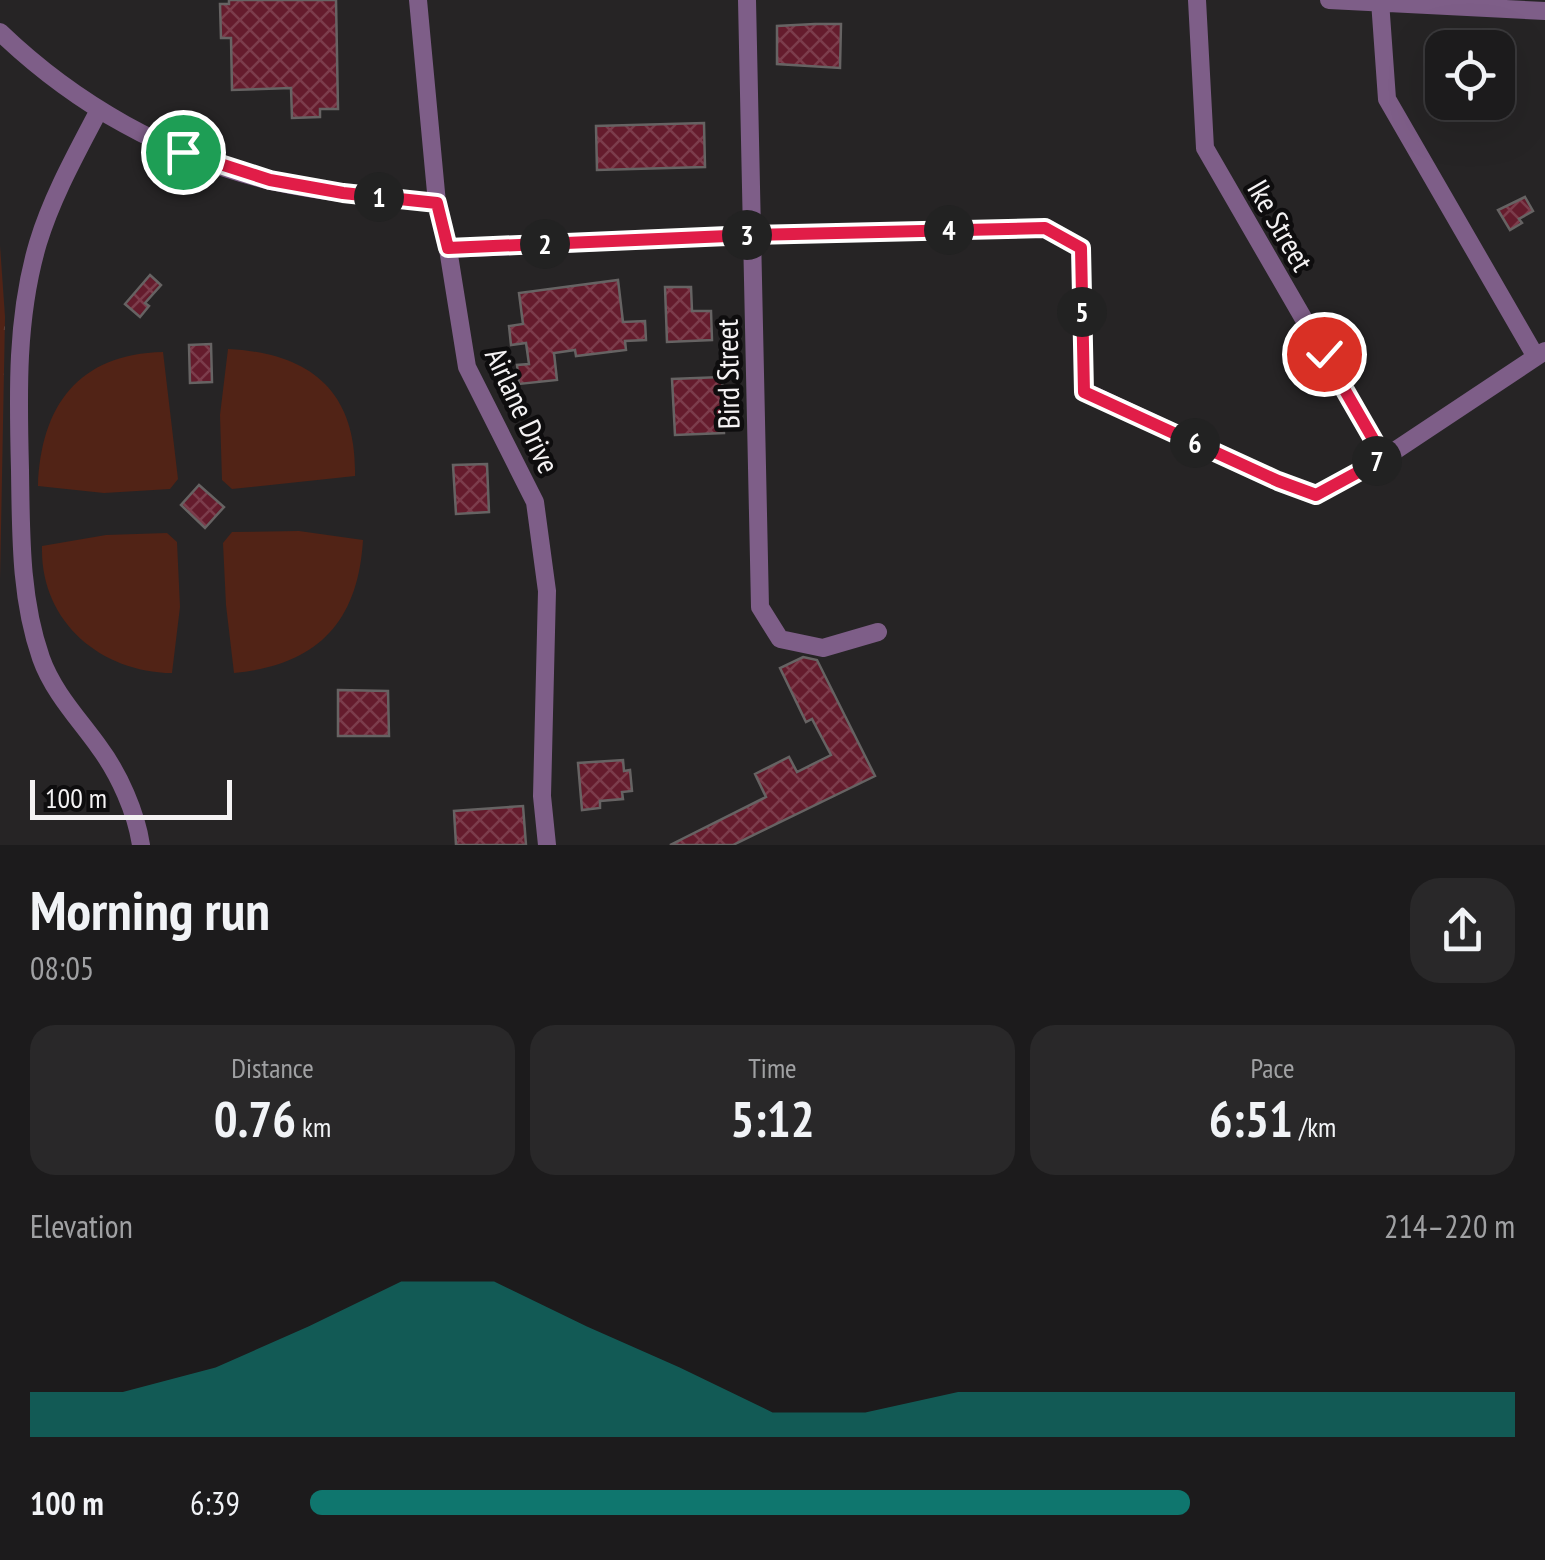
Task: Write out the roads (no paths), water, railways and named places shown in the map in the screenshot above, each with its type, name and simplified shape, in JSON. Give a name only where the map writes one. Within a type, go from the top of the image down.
[{"type":"street","name":"Airlane Drive","points":[[418,0],[437,203],[467,366],[535,502],[547,591],[542,796],[548,845]]},
{"type":"street","name":"Bird Street","points":[[747,0],[760,607],[780,639],[823,648],[878,632]]},
{"type":"street","name":"Ike Street","points":[[1197,0],[1205,148],[1384,458]]},
{"type":"street","points":[[1333,0],[1545,11]]},
{"type":"street","points":[[448,248],[1045,228],[1081,248],[1084,392],[1316,495],[1384,458],[1540,354],[1387,99],[1380,1]]},
{"type":"street","points":[[0,32],[98,112],[183,152],[270,180],[437,203]]},
{"type":"street","points":[[98,112],[70,165],[38,242],[24,309],[18,368],[22,560],[28,615],[42,660],[58,693],[102,751],[118,780],[141,845]]}]
